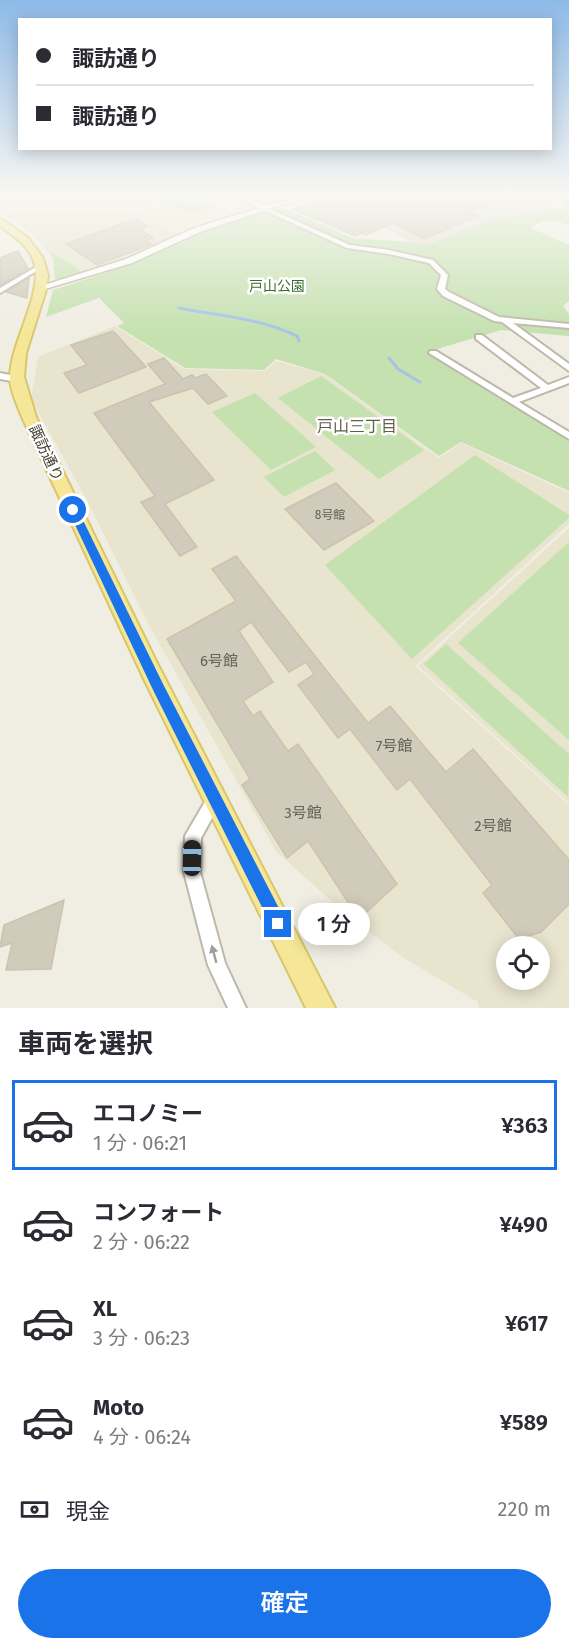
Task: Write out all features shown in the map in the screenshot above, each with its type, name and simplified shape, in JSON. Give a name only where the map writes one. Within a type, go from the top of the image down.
[{"type":"main road","name":"諏訪通り","points":[[25,241],[30,245],[41,266],[42,287],[9,377],[20,396],[88,545],[321,1008]]},
{"type":"street","points":[[42,287],[129,261],[172,241]]},
{"type":"street","points":[[334,241],[349,247],[389,252],[431,261],[445,275],[441,289],[446,294],[489,316],[569,326]]},
{"type":"street","points":[[0,291],[41,266]]},
{"type":"street","points":[[503,319],[569,368]]},
{"type":"street","points":[[479,338],[547,388]]},
{"type":"street","points":[[433,352],[569,436]]},
{"type":"street","points":[[513,401],[567,382]]},
{"type":"street","points":[[215,798],[193,836],[192,872],[217,965],[237,1008]]},
{"type":"shaded area","points":[[38,241],[164,241],[136,256],[83,273],[59,256],[49,253]]},
{"type":"shaded area","points":[[410,241],[437,241],[425,246]]},
{"type":"shaded area","points":[[115,326],[184,369],[265,371],[276,361],[324,374],[439,458],[461,443],[569,493],[569,524],[415,666],[569,805],[569,1008],[479,1008],[478,1002],[402,957],[339,908],[276,851],[145,618],[88,502],[31,399],[38,357]]},
{"type":"shaded area","points":[[569,528],[569,803],[418,666]]},
{"type":"green space","name":"戸山公園","points":[[179,241],[396,241],[425,246],[437,241],[560,241],[569,245],[569,301],[563,306],[569,314],[569,336],[501,330],[427,352],[569,440],[569,491],[461,442],[439,456],[325,374],[276,359],[264,370],[185,368],[117,326],[124,323],[99,298],[46,317],[53,290],[135,263]]},
{"type":"green space","points":[[49,253],[59,256],[83,273],[61,280],[55,279],[53,258]]},
{"type":"green space","points":[[321,376],[424,450],[379,479],[278,398]]},
{"type":"green space","points":[[255,393],[316,447],[271,470],[212,412]]},
{"type":"green space","points":[[315,451],[335,470],[284,497],[264,477]]},
{"type":"green space","points":[[475,455],[569,515],[569,518],[412,659],[325,565]]},
{"type":"green space","points":[[569,542],[569,740],[458,643]]},
{"type":"green space","points":[[446,644],[569,754],[568,797],[424,664]]},
{"type":"building","points":[[74,241],[148,241],[152,244],[97,265],[66,244]]},
{"type":"building","points":[[18,251],[28,268],[0,285],[0,258]]},
{"type":"building","points":[[29,278],[27,298],[6,292]]},
{"type":"building","points":[[113,331],[146,367],[79,393],[64,373],[87,365],[71,345]]},
{"type":"building","points":[[164,358],[183,379],[192,375],[195,378],[206,374],[227,396],[208,404],[193,388],[149,402],[214,480],[165,504],[197,547],[180,556],[141,502],[155,496],[94,413],[165,384],[148,364]]},
{"type":"building","points":[[336,483],[374,521],[324,550],[285,509]]},
{"type":"building","points":[[236,556],[368,723],[390,706],[446,772],[473,749],[569,860],[569,904],[541,932],[528,936],[517,936],[483,893],[492,885],[410,779],[397,790],[350,729],[338,738],[298,685],[314,674],[306,662],[289,672],[251,622],[239,631],[273,682],[243,701],[253,716],[260,711],[288,751],[298,744],[397,884],[359,919],[308,841],[287,858],[242,785],[250,779],[167,639],[236,601],[212,569]]},
{"type":"building","points":[[64,900],[51,969],[6,970],[12,943],[0,947],[4,925]]},
{"type":"waterway","points":[[179,308],[269,325],[297,336],[299,341]]},
{"type":"waterway","points":[[389,358],[398,369],[420,382]]},
{"type":"district","name":"戸山三丁目","points":[[357,426]]},
{"type":"route","points":[[73,510],[183,738],[206,779],[278,924]]}]
